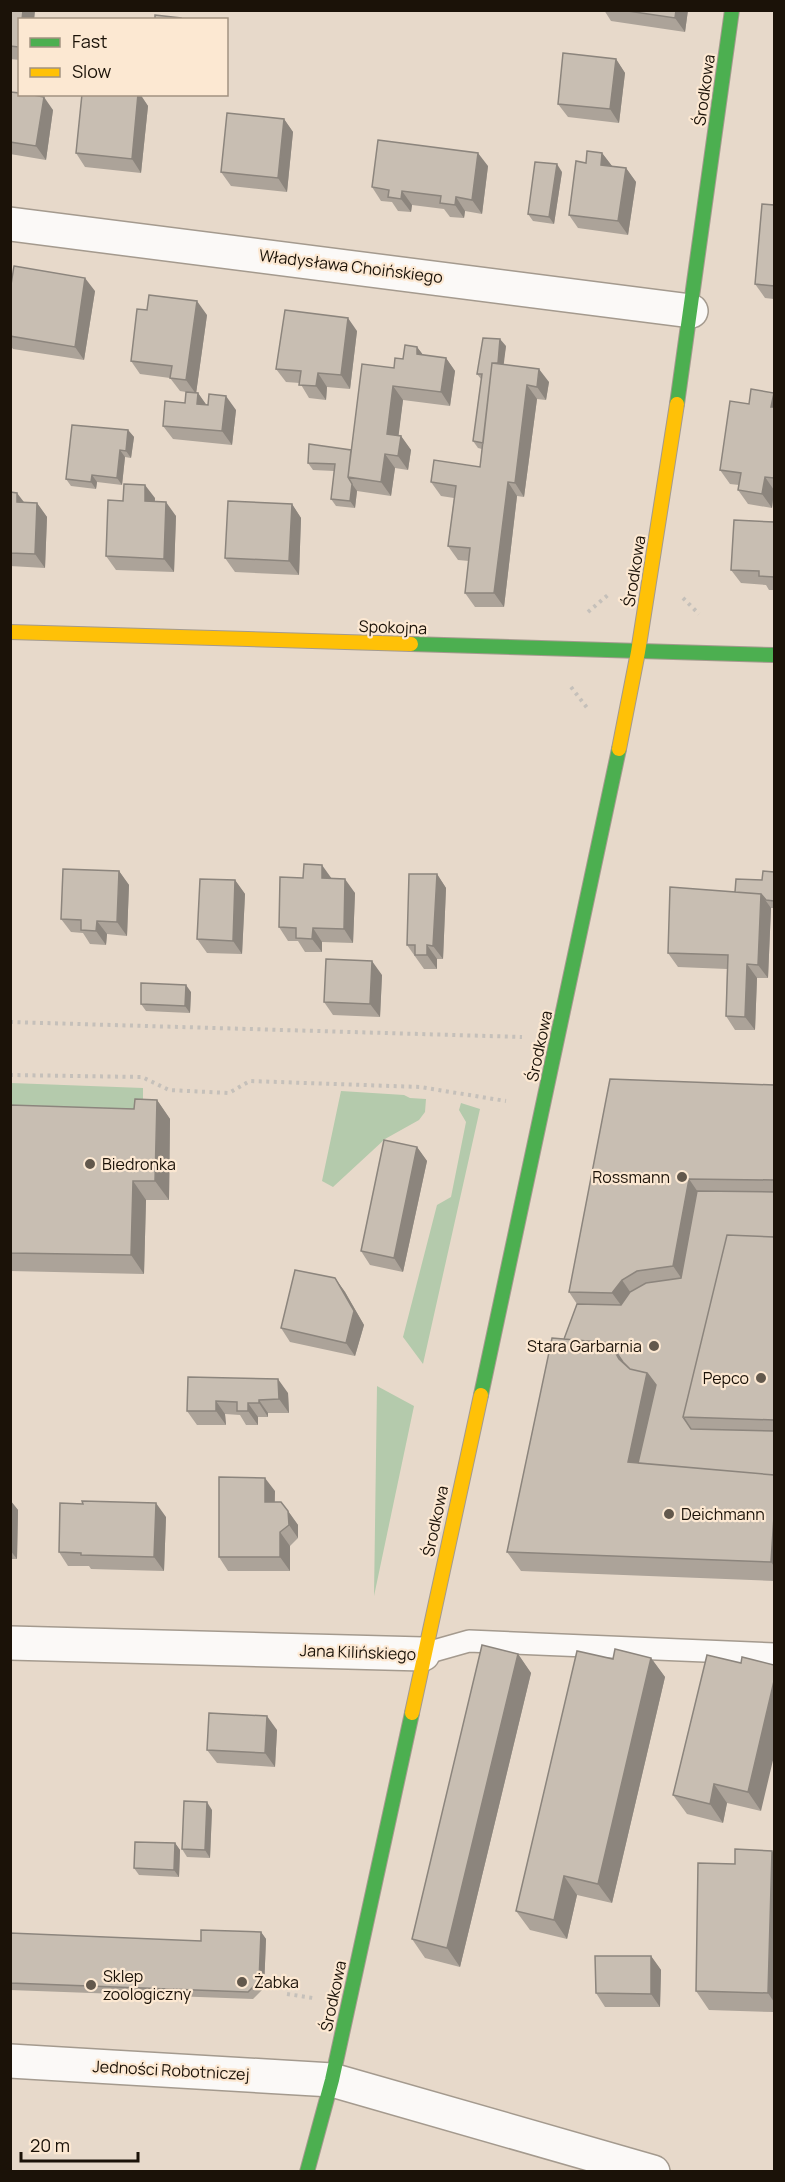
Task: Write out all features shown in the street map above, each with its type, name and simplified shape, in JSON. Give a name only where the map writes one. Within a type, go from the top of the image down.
[{"type":"street","name":"Środkowa","points":[[307,2172],[332,2080],[588,900],[638,652],[691,311],[732,10]]},
{"type":"street","name":"Władysława Choińskiego","points":[[10,224],[691,311]]},
{"type":"street","name":"Spokojna","points":[[10,632],[774,655]]},
{"type":"street","name":"Jana Kilińskiego","points":[[10,1643],[423,1654]]},
{"type":"street","name":"Jedności Robotniczej","points":[[10,2061],[332,2080],[653,2172]]},
{"type":"lane","name":"Jana Kilińskiego","points":[[423,1654],[469,1641],[774,1654]]},
{"type":"path","points":[[568,683],[587,705],[588,714]]},
{"type":"path","points":[[10,1022],[523,1037]]},
{"type":"path","points":[[10,1075],[142,1077],[169,1090],[229,1093],[250,1081],[420,1087],[508,1101]]},
{"type":"green space","points":[[11,1083],[143,1088],[143,1116],[11,1113]]},
{"type":"green space","points":[[341,1091],[404,1095],[410,1098],[426,1099],[425,1112],[419,1120],[385,1139],[333,1187],[322,1181]]},
{"type":"green space","points":[[461,1103],[480,1109],[423,1364],[403,1337],[437,1205],[451,1197],[466,1122],[459,1110]]},
{"type":"green space","points":[[377,1386],[414,1406],[374,1596]]},
{"type":"building","points":[[10,10],[23,10],[22,18],[18,18],[18,47],[10,46]]},
{"type":"building","points":[[621,10],[676,10],[675,18]]},
{"type":"building","points":[[155,15],[181,18],[155,18]]},
{"type":"building","points":[[563,53],[616,59],[610,109],[558,104]]},
{"type":"building","points":[[10,92],[18,93],[18,96],[44,97],[36,146],[10,142]]},
{"type":"building","points":[[82,96],[138,96],[132,159],[76,153]]},
{"type":"building","points":[[227,113],[284,119],[278,178],[221,172]]},
{"type":"building","points":[[378,140],[478,153],[472,200],[456,197],[455,205],[440,203],[441,196],[402,191],[401,199],[388,197],[389,190],[372,187]]},
{"type":"building","points":[[587,151],[602,153],[601,165],[626,168],[618,221],[569,215],[576,161],[586,163]]},
{"type":"building","points":[[535,162],[557,164],[549,217],[528,214]]},
{"type":"building","points":[[762,204],[774,205],[774,286],[755,284]]},
{"type":"building","points":[[14,266],[85,278],[75,347],[10,336],[10,291]]},
{"type":"building","points":[[149,295],[197,301],[186,380],[170,378],[172,366],[131,361],[137,309],[147,310]]},
{"type":"building","points":[[285,310],[348,318],[341,375],[318,373],[316,386],[299,385],[301,371],[276,369]]},
{"type":"building","points":[[483,338],[500,339],[498,363],[492,363],[483,443],[473,441],[482,374],[477,374]]},
{"type":"building","points":[[405,345],[417,347],[417,354],[446,358],[441,392],[393,386],[387,434],[401,436],[398,456],[385,454],[381,482],[348,477],[362,364],[394,368],[395,358],[403,359]]},
{"type":"building","points":[[492,363],[539,369],[537,387],[527,385],[515,483],[508,482],[494,593],[465,593],[470,548],[448,546],[456,486],[431,482],[434,460],[480,467]]},
{"type":"building","points":[[751,389],[774,393],[771,407],[774,407],[774,478],[765,477],[762,494],[738,490],[741,473],[720,470],[730,401],[749,404]]},
{"type":"building","points":[[186,392],[198,393],[197,404],[208,405],[209,394],[226,396],[222,431],[163,426],[165,401],[185,403]]},
{"type":"building","points":[[72,425],[128,430],[126,451],[120,450],[117,478],[92,475],[91,482],[66,479]]},
{"type":"building","points":[[309,444],[351,450],[348,477],[352,484],[350,501],[331,499],[335,464],[308,463]]},
{"type":"building","points":[[124,484],[145,485],[145,501],[166,502],[164,559],[106,556],[108,500],[123,501]]},
{"type":"building","points":[[10,492],[17,493],[17,502],[37,503],[35,554],[10,553]]},
{"type":"building","points":[[228,501],[292,504],[289,561],[225,558]]},
{"type":"building","points":[[734,520],[774,522],[774,577],[759,576],[759,571],[731,570]]},
{"type":"building","points":[[304,864],[322,865],[322,878],[345,879],[344,929],[313,928],[312,939],[296,938],[296,928],[279,927],[280,877],[303,878]]},
{"type":"building","points":[[63,869],[119,871],[117,922],[97,921],[96,931],[81,930],[81,920],[61,919]]},
{"type":"building","points":[[763,871],[774,872],[774,901],[766,900],[761,894],[735,892],[736,879],[762,880]]},
{"type":"building","points":[[409,874],[437,874],[433,946],[427,945],[427,955],[415,955],[415,945],[407,945]]},
{"type":"building","points":[[200,879],[235,880],[233,941],[197,939]]},
{"type":"building","points":[[670,887],[761,894],[758,965],[747,964],[745,1017],[726,1016],[728,955],[668,953]]},
{"type":"building","points":[[326,959],[372,961],[370,1004],[324,1002]]},
{"type":"building","points":[[141,983],[186,985],[185,1006],[141,1004]]},
{"type":"building","points":[[610,1079],[774,1085],[774,1180],[689,1179],[673,1266],[637,1271],[622,1280],[612,1293],[569,1292]]},
{"type":"building","name":"Biedronka","points":[[135,1099],[157,1100],[155,1181],[133,1181],[131,1255],[10,1253],[10,1105],[134,1109]]},
{"type":"building","points":[[384,1140],[417,1147],[394,1258],[361,1251]]},
{"type":"building","points":[[697,1191],[774,1192],[774,1237],[727,1235],[683,1417],[691,1429],[774,1431],[774,1475],[638,1463],[656,1385],[647,1373],[630,1369],[610,1343],[564,1339],[577,1304],[621,1305],[630,1292],[646,1283],[681,1278]]},
{"type":"building","points":[[727,1235],[774,1237],[774,1420],[683,1417]]},
{"type":"building","points":[[295,1270],[335,1278],[354,1311],[346,1343],[281,1328]]},
{"type":"building","points":[[552,1338],[610,1343],[619,1359],[630,1369],[647,1373],[628,1462],[774,1475],[771,1562],[507,1552]]},
{"type":"building","points":[[188,1377],[278,1379],[279,1399],[248,1403],[248,1411],[237,1411],[237,1402],[216,1401],[216,1411],[187,1411]]},
{"type":"building","points":[[219,1477],[265,1478],[265,1502],[281,1502],[288,1511],[289,1525],[280,1532],[280,1557],[219,1557]]},
{"type":"building","points":[[82,1501],[156,1503],[154,1557],[81,1555],[81,1553],[59,1552],[60,1503],[83,1504]]},
{"type":"building","points":[[482,1645],[518,1654],[447,1948],[412,1939]]},
{"type":"building","points":[[615,1649],[651,1658],[598,1884],[564,1876],[554,1920],[516,1911],[577,1651],[613,1659]]},
{"type":"building","points":[[707,1655],[741,1663],[742,1657],[774,1665],[774,1681],[748,1792],[714,1784],[710,1804],[673,1795]]},
{"type":"building","points":[[209,1713],[267,1716],[265,1753],[207,1750]]},
{"type":"building","points":[[184,1801],[207,1802],[205,1850],[182,1849]]},
{"type":"building","points":[[135,1842],[175,1843],[174,1870],[134,1868]]},
{"type":"building","points":[[735,1849],[772,1851],[768,1993],[696,1991],[698,1863],[735,1864]]},
{"type":"building","points":[[201,1930],[261,1932],[259,1981],[248,1992],[10,1983],[10,1933],[201,1941]]},
{"type":"building","points":[[595,1956],[651,1956],[651,1994],[596,1993]]},
{"type":"traffic: fast","points":[[677,404],[732,10]]},
{"type":"traffic: fast","points":[[411,644],[774,655]]},
{"type":"traffic: fast","points":[[481,1395],[619,749]]},
{"type":"traffic: fast","points":[[307,2172],[332,2080],[412,1713]]},
{"type":"traffic: slow","points":[[619,749],[638,652],[677,404]]},
{"type":"traffic: slow","points":[[10,632],[411,644]]},
{"type":"traffic: slow","points":[[412,1713],[481,1395]]},
{"type":"place","name":"Biedronka","points":[[90,1164]]},
{"type":"place","name":"Rossmann","points":[[682,1177]]},
{"type":"place","name":"Stara Garbarnia","points":[[654,1346]]},
{"type":"place","name":"Pepco","points":[[761,1378]]},
{"type":"place","name":"Deichmann","points":[[669,1514]]},
{"type":"place","name":"Żabka","points":[[242,1982]]},
{"type":"place","name":"Sklep zoologiczny","points":[[91,1985]]}]
